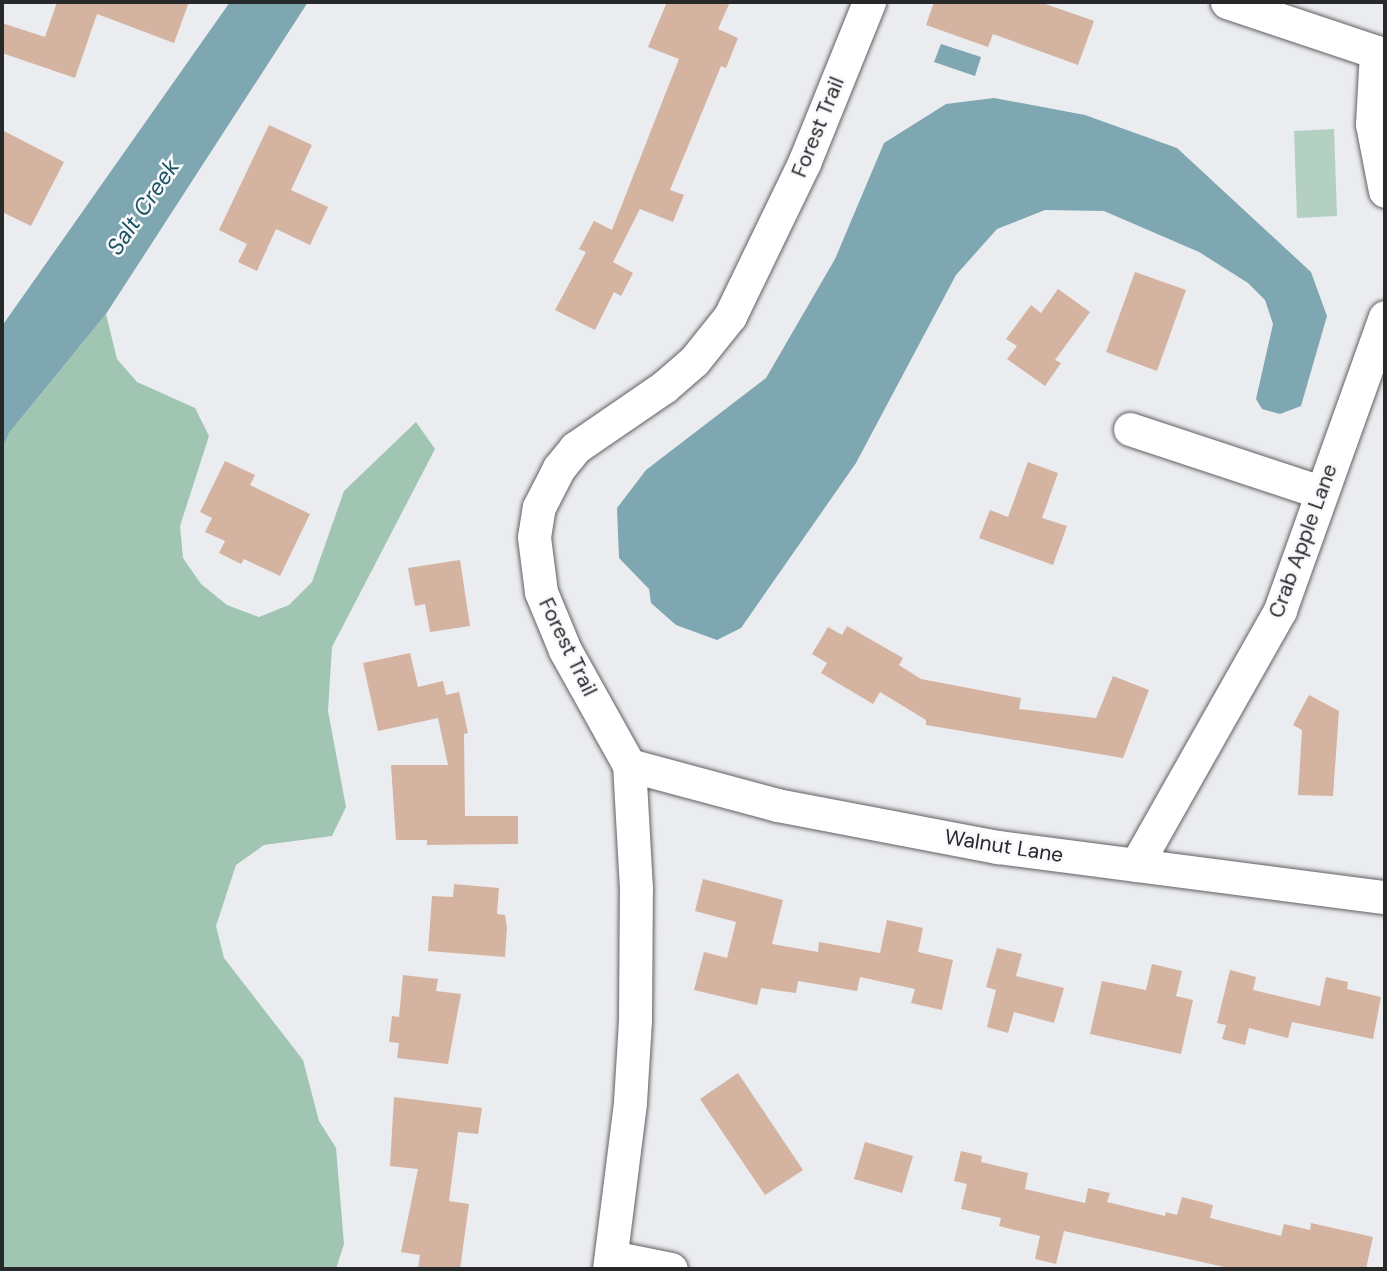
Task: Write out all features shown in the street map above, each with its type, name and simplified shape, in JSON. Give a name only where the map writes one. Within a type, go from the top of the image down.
[{"type":"street","name":"Forest Trail","points":[[610,1263],[630,1102],[635,1020],[636,889],[629,765],[565,650],[541,592],[534,537],[539,508],[548,485],[575,449],[664,387],[694,361],[730,316],[804,163],[869,2]]},
{"type":"street","points":[[1227,2],[1381,54],[1372,124],[1385,191]]},
{"type":"street","name":"Crab Apple Lane","points":[[1136,865],[1280,610],[1385,317]]},
{"type":"street","points":[[1130,429],[1321,492]]},
{"type":"street","name":"Walnut Lane","points":[[629,765],[822,814],[998,847],[1385,897]]},
{"type":"street","points":[[610,1263],[671,1269]]},
{"type":"green space","points":[[1334,129],[1337,216],[1297,218],[1294,131]]},
{"type":"green space","points":[[106,314],[117,359],[137,382],[195,408],[209,436],[180,526],[183,558],[201,584],[227,605],[259,617],[289,605],[312,582],[344,491],[416,422],[435,449],[332,647],[328,711],[346,807],[332,836],[264,845],[236,865],[216,926],[224,958],[303,1060],[319,1121],[336,1148],[344,1244],[336,1269],[2,1269],[2,450],[9,433]]},
{"type":"water","name":"Salt Creek","points":[[230,2],[308,2],[106,314],[9,433],[2,450],[2,326]]},
{"type":"water","points":[[941,44],[981,57],[975,76],[934,62]]},
{"type":"water","points":[[994,98],[1085,115],[1177,148],[1311,272],[1327,316],[1301,406],[1280,414],[1262,409],[1256,399],[1273,324],[1265,300],[1248,283],[1199,252],[1104,211],[1045,210],[997,229],[956,275],[856,463],[741,628],[717,640],[676,625],[651,603],[649,589],[619,558],[617,508],[646,470],[766,378],[835,259],[884,143],[946,104]]},
{"type":"building","points":[[57,2],[189,2],[174,43],[97,14],[75,78],[2,53],[2,23],[45,37]]},
{"type":"building","points":[[667,2],[730,2],[718,29],[738,38],[726,68],[721,66],[670,190],[684,195],[673,222],[640,209],[613,262],[633,273],[621,296],[614,292],[595,330],[555,310],[586,252],[579,249],[594,221],[612,230],[679,59],[648,47]]},
{"type":"building","points":[[934,2],[1040,2],[1094,21],[1078,65],[993,34],[988,47],[926,25]]},
{"type":"building","points":[[269,125],[312,145],[291,190],[328,207],[310,245],[276,229],[257,271],[238,262],[247,244],[219,230]]},
{"type":"building","points":[[2,130],[64,162],[31,226],[2,212]]},
{"type":"building","points":[[1135,272],[1186,290],[1157,371],[1106,352]]},
{"type":"building","points":[[1058,289],[1090,312],[1055,360],[1061,363],[1045,386],[1007,359],[1017,346],[1006,339],[1031,305],[1041,313]]},
{"type":"building","points":[[225,461],[255,475],[250,485],[310,514],[280,576],[244,559],[241,564],[219,553],[225,541],[205,532],[212,518],[200,512]]},
{"type":"building","points":[[1028,462],[1058,473],[1042,518],[1067,526],[1053,565],[979,538],[990,510],[1008,517]]},
{"type":"building","points":[[460,560],[470,626],[430,632],[425,604],[415,606],[408,568]]},
{"type":"building","points":[[847,626],[903,658],[899,665],[921,679],[1021,698],[1019,709],[1096,718],[1113,676],[1149,690],[1123,758],[926,725],[926,720],[880,692],[873,704],[821,673],[827,663],[812,654],[828,627],[842,635]]},
{"type":"building","points":[[410,653],[418,687],[443,681],[446,695],[459,692],[468,733],[464,734],[465,816],[518,816],[518,844],[427,845],[427,840],[396,840],[391,765],[448,765],[438,718],[378,731],[363,663]]},
{"type":"building","points":[[1309,695],[1339,711],[1333,796],[1298,795],[1302,730],[1293,725]]},
{"type":"building","points":[[703,879],[783,900],[772,944],[818,952],[819,942],[880,953],[887,920],[923,928],[918,952],[953,960],[942,1010],[911,1003],[915,989],[860,977],[857,991],[798,981],[796,993],[761,988],[757,1005],[694,990],[704,952],[727,958],[736,922],[695,911]]},
{"type":"building","points":[[454,884],[499,888],[497,914],[505,915],[507,928],[505,957],[428,951],[432,896],[453,897]]},
{"type":"building","points":[[997,948],[1022,954],[1016,976],[1064,988],[1054,1023],[1014,1012],[1008,1033],[987,1027],[996,990],[986,987]]},
{"type":"building","points":[[1152,964],[1182,971],[1176,996],[1193,1000],[1181,1054],[1090,1034],[1102,981],[1146,990]]},
{"type":"building","points":[[1230,970],[1256,977],[1253,990],[1320,1006],[1326,977],[1348,982],[1347,989],[1381,997],[1373,1039],[1292,1022],[1288,1038],[1249,1028],[1245,1045],[1222,1039],[1226,1025],[1217,1023]]},
{"type":"building","points":[[403,975],[438,979],[436,991],[461,994],[448,1064],[397,1058],[399,1043],[389,1042],[392,1016],[399,1017]]},
{"type":"building","points":[[738,1073],[803,1170],[765,1195],[700,1099]]},
{"type":"building","points":[[394,1097],[482,1108],[478,1134],[458,1132],[449,1201],[469,1204],[460,1269],[418,1269],[420,1255],[401,1252],[418,1169],[390,1166]]},
{"type":"building","points":[[865,1142],[913,1156],[902,1193],[854,1179]]},
{"type":"building","points":[[961,1151],[982,1156],[981,1162],[1028,1173],[1025,1189],[1085,1203],[1088,1188],[1110,1193],[1107,1202],[1165,1216],[1166,1212],[1177,1215],[1182,1197],[1213,1205],[1210,1218],[1281,1236],[1284,1224],[1310,1230],[1311,1223],[1373,1237],[1366,1269],[1233,1269],[1064,1231],[1056,1264],[1035,1259],[1040,1236],[999,1226],[1001,1218],[961,1209],[967,1184],[954,1181]]}]
